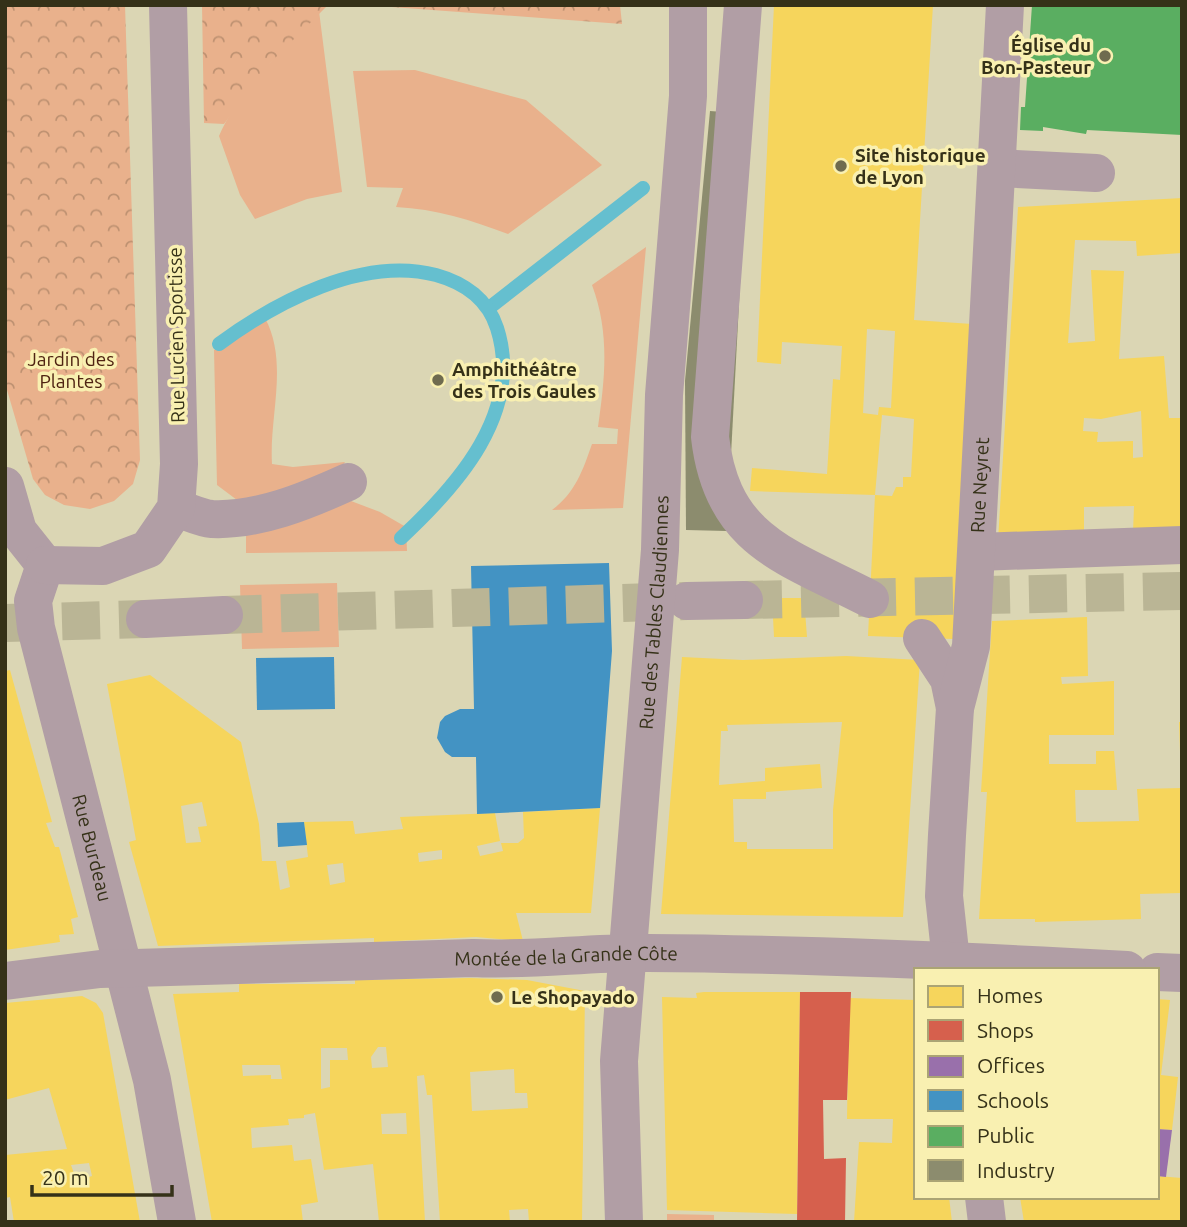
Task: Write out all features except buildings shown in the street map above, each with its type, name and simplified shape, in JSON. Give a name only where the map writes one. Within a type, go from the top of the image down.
[{"type":"street","name":"Rue Lucien Sportisse","points":[[45,565],[103,566],[148,549],[176,508],[180,464],[169,5]]},
{"type":"street","name":"Rue des Tables Claudiennes","points":[[624,1222],[619,1060],[660,550],[664,396],[688,96],[688,5]]},
{"type":"street","points":[[743,5],[710,437],[714,467],[726,499],[740,522],[758,540],[870,599]]},
{"type":"street","name":"Rue Neyret","points":[[952,965],[944,896],[955,708],[971,646],[1005,5]]},
{"type":"street","points":[[997,168],[1096,173]]},
{"type":"street","points":[[176,508],[211,519],[246,515],[294,504],[348,482]]},
{"type":"street","points":[[5,486],[18,531],[45,565]]},
{"type":"street","points":[[977,552],[1182,545]]},
{"type":"street","name":"Rue Burdeau","points":[[45,565],[33,601],[36,628],[152,1080],[177,1222]]},
{"type":"street","points":[[687,601],[744,600]]},
{"type":"street","points":[[145,619],[223,615]]},
{"type":"street","points":[[922,638],[949,679],[955,708]]},
{"type":"street","name":"Montée de la Grande Côte","points":[[5,981],[85,970],[473,958],[525,961],[626,954],[1057,968]]},
{"type":"street","points":[[1159,971],[1182,973]]},
{"type":"street","points":[[984,1199],[987,1222]]},
{"type":"green space","name":"Jardin des Plantes","points":[[5,5],[125,5],[140,460],[133,484],[114,501],[90,509],[64,505],[45,495],[33,479],[5,383]]},
{"type":"green space","points":[[202,5],[328,5],[271,62],[224,124],[204,123]]},
{"type":"green space","points":[[374,5],[620,5],[622,24],[378,6]]},
{"type":"green space","points":[[319,11],[342,192],[307,199],[255,219],[240,195],[219,136],[227,119],[250,86]]},
{"type":"green space","points":[[415,70],[526,100],[602,165],[508,234],[453,216],[396,207],[403,188],[367,187],[353,71]]},
{"type":"green space","points":[[646,247],[623,508],[552,510],[572,489],[592,444],[617,444],[618,429],[598,427],[603,391],[604,338],[592,285]]},
{"type":"green space","points":[[265,318],[272,335],[277,371],[272,464],[293,467],[345,462],[332,480],[245,506],[217,485],[214,350]]},
{"type":"green space","points":[[351,501],[380,512],[406,527],[407,551],[246,553],[246,525]]},
{"type":"green space","points":[[337,583],[339,647],[242,649],[240,585]]},
{"type":"green space","points":[[667,1214],[714,1215],[714,1222],[667,1222]]},
{"type":"waterway","points":[[489,308],[643,188]]},
{"type":"waterway","points":[[219,344],[293,299],[350,277],[379,272],[408,271],[436,275],[466,288],[481,301],[497,328],[503,359],[501,389],[493,418],[463,471],[401,538]]},
{"type":"tunnel","points":[[744,600],[1182,591]]},
{"type":"tunnel","points":[[224,615],[687,601]]},
{"type":"tunnel","points":[[5,623],[145,619]]},
{"type":"place","name":"Église du Bon-Pasteur","points":[[1105,56]]},
{"type":"place","name":"Site historique de Lyon","points":[[841,166]]},
{"type":"place","name":"Amphithéâtre des Trois Gaules","points":[[438,380]]},
{"type":"place","name":"Le Shopayado","points":[[497,997]]}]
